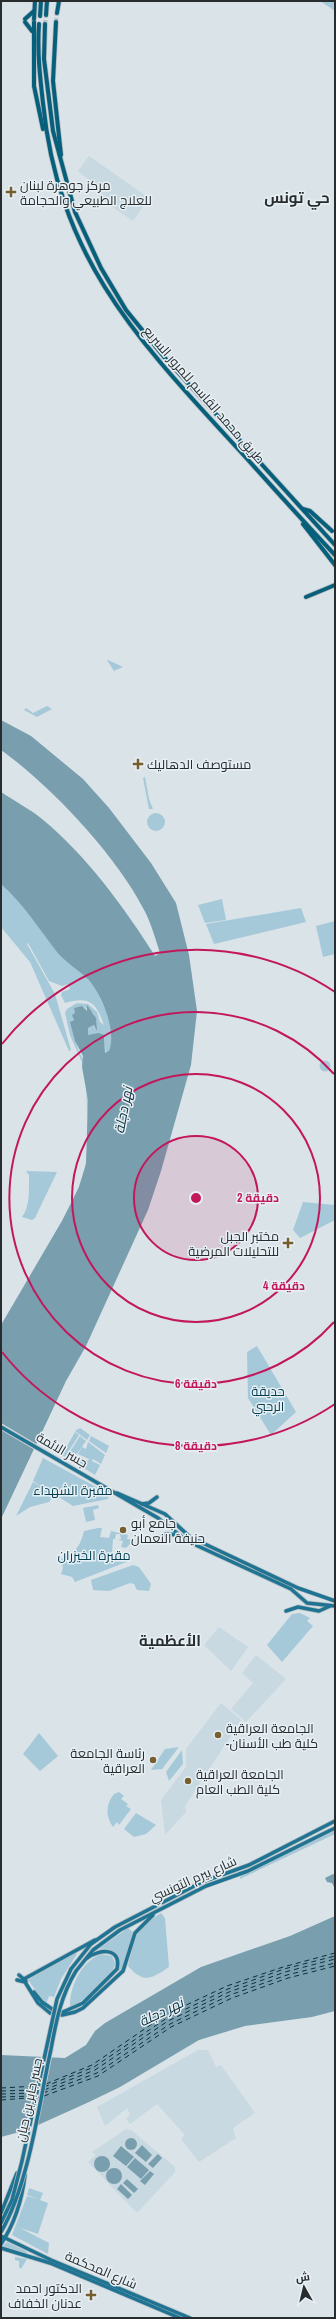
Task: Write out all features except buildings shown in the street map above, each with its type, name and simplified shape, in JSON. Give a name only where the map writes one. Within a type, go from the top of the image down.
[{"type":"highway","points":[[35,1],[33,33],[34,86],[39,114],[49,148]]},
{"type":"highway","points":[[40,16],[41,1]]},
{"type":"highway","points":[[46,15],[47,1]]},
{"type":"highway","points":[[57,13],[59,1]]},
{"type":"highway","points":[[33,33],[25,21],[34,9]]},
{"type":"highway","points":[[56,22],[54,81],[61,166]]},
{"type":"highway","name":"طريق محمد القاسم للمرور السريع","points":[[39,24],[40,80],[49,148],[55,176],[72,224],[95,272],[120,312],[157,360],[335,555]]},
{"type":"highway","name":"طريق محمد القاسم للمرور السريع","points":[[45,24],[44,59],[48,105],[61,166],[75,212],[101,268],[126,310],[204,402],[335,545]]},
{"type":"highway","points":[[282,498],[335,564]]},
{"type":"highway","points":[[303,509],[310,511],[332,532]]},
{"type":"highway","points":[[306,597],[335,585]]},
{"type":"main road","name":"جسر الائمة","points":[[1,1427],[112,1491]]},
{"type":"main road","points":[[112,1491],[162,1512],[190,1537],[311,1593],[335,1601]]},
{"type":"main road","points":[[112,1491],[164,1522],[179,1536]]},
{"type":"main road","points":[[140,1504],[149,1503],[157,1497]]},
{"type":"main road","points":[[158,1518],[162,1512]]},
{"type":"main road","points":[[164,1522],[168,1517]]},
{"type":"main road","points":[[158,1539],[166,1534],[179,1536],[291,1589],[308,1603],[335,1606]]},
{"type":"main road","points":[[286,1611],[298,1606],[319,1611],[330,1605]]},
{"type":"main road","name":"شارع بيرم التونسي","points":[[71,1969],[85,1950],[115,1927],[202,1882],[249,1865],[335,1821]]},
{"type":"main road","name":"شارع بيرم التونسي","points":[[76,1971],[80,1964],[93,1950],[110,1936],[208,1885],[254,1868],[335,1828]]},
{"type":"main road","points":[[80,1964],[103,1951],[112,1952],[118,1964],[115,1974],[83,2003],[62,2013],[69,2015],[83,2008],[123,1971],[135,1933],[151,1916],[165,1907]]},
{"type":"main road","points":[[24,1979],[98,1939]]},
{"type":"main road","name":"جسر جابر بن حيان","points":[[1,2223],[12,2200],[24,2161],[57,1999],[71,1969]]},
{"type":"main road","name":"جسر جابر بن حيان","points":[[1,2232],[14,2205],[58,2017],[67,1988],[76,1971]]},
{"type":"main road","points":[[17,1980],[25,1982],[38,2003],[51,2011],[19,1975]]},
{"type":"main road","points":[[1,2213],[24,2161]]},
{"type":"main road","points":[[1,2244],[3,2237],[18,2210],[22,2194],[24,2161]]},
{"type":"main road","name":"شارع المحكمة","points":[[3,2237],[51,2260],[190,2318]]},
{"type":"main road","name":"شارع المحكمة","points":[[1,2248],[50,2263],[180,2318]]},
{"type":"shaded area","points":[[89,156],[149,198],[133,221],[98,197],[102,190],[78,171]]},
{"type":"shaded area","points":[[219,1627],[248,1647],[231,1671],[204,1645]]},
{"type":"shaded area","points":[[256,1655],[286,1679],[246,1722],[231,1709],[253,1683],[242,1673]]},
{"type":"shaded area","name":"الجامعة العراقية كلية الطب العام","points":[[221,1703],[241,1720],[185,1806],[186,1812],[165,1835],[161,1800],[186,1767],[186,1749]]},
{"type":"shaded area","points":[[198,2050],[208,2050],[216,2067],[221,2065],[255,2113],[233,2128],[236,2138],[199,2162],[181,2139],[185,2135],[157,2104],[130,2124],[126,2119],[130,2114],[127,2108],[105,2126],[97,2107]]},
{"type":"shaded area","points":[[126,2129],[131,2130],[175,2167],[175,2172],[137,2213],[88,2162],[96,2155],[92,2152]]},
{"type":"green space","points":[[320,1],[335,1],[335,11]]},
{"type":"green space","points":[[108,660],[123,667],[114,671]]},
{"type":"green space","points":[[47,706],[52,709],[37,717],[24,710],[26,708],[33,713]]},
{"type":"green space","points":[[145,777],[149,799],[153,809],[149,809],[143,778]]},
{"type":"green space","points":[[156,813],[162,816],[165,822],[162,828],[156,831],[150,828],[147,822],[150,816]]},
{"type":"green space","points":[[1,879],[90,977],[109,1017],[117,1048],[106,1057],[104,1035],[88,1035],[88,1028],[94,1025],[95,1030],[94,1014],[86,1008],[87,1011],[84,1007],[75,1013],[74,1019],[71,1022],[77,1046],[88,1066],[91,1184],[1,1325],[69,1208],[81,1182],[87,1155],[89,1156],[86,1085],[82,1062],[70,1035],[65,1013],[67,1009],[77,1003],[88,1004],[97,1012],[100,1022],[104,1025],[98,1011],[90,1003],[80,1000],[65,1003],[61,995],[62,992],[70,989],[68,984],[62,986],[49,981],[28,943],[27,944],[55,994],[71,1050],[69,1051],[30,962],[1,927]]},
{"type":"green space","points":[[222,899],[226,920],[205,923],[198,905]]},
{"type":"green space","points":[[301,908],[306,922],[214,944],[206,924]]},
{"type":"green space","points":[[335,921],[335,954],[323,957],[316,926]]},
{"type":"green space","points":[[323,1061],[327,1061],[329,1062],[329,1070],[323,1071],[320,1068],[320,1064]]},
{"type":"green space","points":[[26,1171],[57,1172],[35,1218],[32,1220],[22,1217],[25,1213],[28,1198],[29,1175]]},
{"type":"green space","points":[[303,1202],[335,1205],[335,1220],[300,1238],[293,1230]]},
{"type":"green space","name":"حديقة الرحبي","points":[[257,1346],[296,1412],[271,1435],[248,1398],[247,1352]]},
{"type":"green space","points":[[80,1428],[90,1435],[87,1440],[75,1431]]},
{"type":"green space","points":[[75,1432],[79,1435],[65,1457],[62,1455]]},
{"type":"green space","points":[[80,1436],[86,1441],[77,1454],[74,1453],[70,1461],[65,1459]]},
{"type":"green space","points":[[91,1436],[109,1446],[106,1453],[89,1441]]},
{"type":"green space","points":[[88,1442],[105,1455],[101,1464],[93,1459],[92,1461],[100,1465],[95,1475],[71,1460],[75,1454],[88,1461],[89,1459],[78,1454],[82,1447],[86,1449]]},
{"type":"green space","name":"مقبرة الشهداء","points":[[43,1458],[109,1494],[108,1499],[73,1506],[54,1494],[49,1502],[30,1507],[16,1516],[33,1482],[45,1489],[33,1481]]},
{"type":"green space","name":"مقبرة الخيزران","points":[[98,1505],[99,1508],[93,1510],[95,1520],[86,1522],[83,1508]]},
{"type":"green space","name":"مقبرة الخيزران","points":[[102,1528],[100,1537],[109,1538],[111,1531],[128,1535],[127,1539],[134,1540],[126,1548],[121,1547],[123,1541],[118,1540],[121,1539],[120,1534],[116,1534],[115,1539],[113,1539],[112,1553],[130,1556],[129,1561],[75,1582],[72,1577],[61,1574],[63,1568],[61,1559],[76,1549],[81,1541],[84,1531]]},
{"type":"green space","name":"مقبرة الخيزران","points":[[133,1565],[139,1567],[151,1584],[149,1591],[137,1590],[134,1584],[130,1583],[109,1591],[93,1590],[91,1580]]},
{"type":"green space","points":[[300,1613],[310,1618],[307,1621],[313,1626],[282,1662],[267,1645],[292,1614]]},
{"type":"green space","points":[[39,1733],[58,1756],[40,1771],[23,1754]]},
{"type":"green space","points":[[179,1747],[162,1769],[151,1770],[165,1749]]},
{"type":"green space","points":[[182,1750],[183,1764],[169,1781],[166,1772]]},
{"type":"green space","points":[[119,1792],[124,1796],[121,1799],[128,1804],[126,1806],[131,1809],[119,1825],[117,1822],[113,1827],[109,1819],[108,1806],[114,1794]]},
{"type":"green space","points":[[136,1813],[156,1825],[146,1834],[134,1837],[124,1829]]},
{"type":"green space","points":[[335,1830],[335,1834],[240,1879],[240,1877]]},
{"type":"green space","points":[[161,1913],[165,1918],[169,1967],[152,1977],[143,1977],[134,1972],[128,1966],[133,1947],[137,1935],[141,1929]]},
{"type":"green space","points":[[128,1928],[133,1932],[122,1969],[118,1972],[120,1962],[114,1952],[108,1949],[97,1950]]},
{"type":"green space","points":[[75,1952],[77,1954],[61,1979],[54,1997],[49,1996],[46,2004],[28,1980]]},
{"type":"green space","points":[[101,1954],[112,1956],[115,1963],[113,1969],[104,1982],[70,2008],[70,2000],[74,1984],[82,1969]]},
{"type":"green space","points":[[29,2188],[43,2193],[40,2200],[48,2203],[38,2234],[20,2228],[49,2243],[48,2254],[12,2235],[27,2196],[38,2199],[27,2195]]},
{"type":"green space","points":[[7,2242],[26,2251],[28,2255],[3,2246]]},
{"type":"green space","points":[[15,2257],[27,2259],[21,2269],[19,2267],[19,2261],[15,2260]]},
{"type":"water","name":"نهر دجلة","points":[[1,720],[31,736],[83,779],[109,808],[151,863],[176,903],[189,955],[197,1011],[191,1065],[161,1171],[148,1210],[86,1346],[66,1381],[1,1519],[1,1325],[62,1221],[79,1187],[86,1164],[88,1100],[82,1067],[83,1056],[75,1041],[70,1022],[74,1020],[72,1015],[75,1013],[74,1008],[82,1006],[87,1011],[87,1005],[96,1018],[97,1031],[94,1025],[88,1028],[88,1035],[99,1033],[104,1035],[105,1053],[109,1051],[111,1034],[110,1024],[103,1004],[89,980],[57,952],[24,908],[1,884],[1,792],[37,815],[74,849],[104,883],[131,919],[155,956],[160,953],[146,913],[116,865],[80,822],[60,801],[40,782],[1,750]]},
{"type":"water","points":[[333,1874],[335,1875],[335,1889],[332,1883],[327,1882],[325,1878]]},
{"type":"water","name":"نهر دجلة","points":[[335,1916],[335,2011],[312,2017],[245,2026],[199,2040],[120,2087],[27,2130],[1,2137],[1,2055],[65,2058],[86,2045],[95,2031],[105,2023],[201,1967],[290,1936]]},
{"type":"water","points":[[129,2138],[133,2138],[137,2144],[133,2150],[129,2150],[125,2146],[125,2142]]},
{"type":"water","points":[[142,2145],[152,2155],[146,2162],[135,2153]]},
{"type":"water","points":[[121,2146],[134,2157],[126,2166],[113,2156]]},
{"type":"water","points":[[158,2154],[162,2158],[153,2168],[148,2164]]},
{"type":"water","points":[[102,2156],[108,2158],[110,2164],[108,2170],[102,2172],[96,2170],[94,2164],[96,2158]]},
{"type":"water","points":[[135,2158],[149,2170],[141,2179],[127,2167]]},
{"type":"water","points":[[114,2168],[120,2170],[122,2176],[120,2182],[114,2184],[108,2182],[106,2176],[108,2170]]},
{"type":"water","points":[[150,2171],[154,2174],[145,2185],[140,2181]]},
{"type":"water","points":[[127,2179],[138,2189],[134,2193],[123,2183]]},
{"type":"water","points":[[121,2184],[132,2195],[128,2199],[117,2189]]},
{"type":"pier","points":[[1,1423],[38,1445],[35,1450],[1,1430]]},
{"type":"pier","points":[[41,2056],[52,2057],[37,2128],[24,2133]]},
{"type":"ferry route","points":[[46,2084],[92,2065],[165,2015],[227,1986],[283,1967],[335,1953]]},
{"type":"ferry route","points":[[44,2087],[94,2067],[167,2018],[228,1989],[284,1969],[335,1956]]},
{"type":"ferry route","points":[[44,2090],[95,2070],[168,2021],[229,1992],[285,1972],[335,1959]]},
{"type":"ferry route","points":[[43,2093],[97,2073],[170,2024],[230,1995],[287,1975],[335,1963]]},
{"type":"ferry route","points":[[44,2096],[98,2076],[171,2027],[232,1998],[288,1978],[335,1966]]},
{"type":"ferry route","points":[[1,2088],[37,2086]]},
{"type":"ferry route","points":[[1,2091],[35,2090]]},
{"type":"ferry route","points":[[1,2094],[35,2093]]},
{"type":"ferry route","points":[[1,2097],[34,2096]]},
{"type":"ferry route","points":[[1,2100],[41,2097]]},
{"type":"tunnel","points":[[56,22],[57,13]]},
{"type":"tunnel","points":[[45,24],[46,15]]},
{"type":"place","name":"مركز جوهرة لبنان للعلاج الطبيعي والحجامة","points":[[11,192]]},
{"type":"place","name":"مستوصف الدهاليك","points":[[138,764]]},
{"type":"place","name":"مختبر الجبل للتحليلات المرضية","points":[[288,1243]]},
{"type":"place","name":"جامع أبو حنيفة النعمان","points":[[123,1530]]},
{"type":"place","name":"الجامعة العراقية -كلية طب الأسنان","points":[[218,1735]]},
{"type":"place","name":"رئاسة الجامعة العراقية","points":[[153,1760]]},
{"type":"place","name":"الجامعة العراقية كلية الطب العام","points":[[188,1781]]},
{"type":"place","name":"الدكتور احمد عدنان الخفاف","points":[[91,2295]]},
{"type":"district","name":"حي تونس","points":[[297,197]]},
{"type":"district","name":"الأعظمية","points":[[170,1640]]}]
